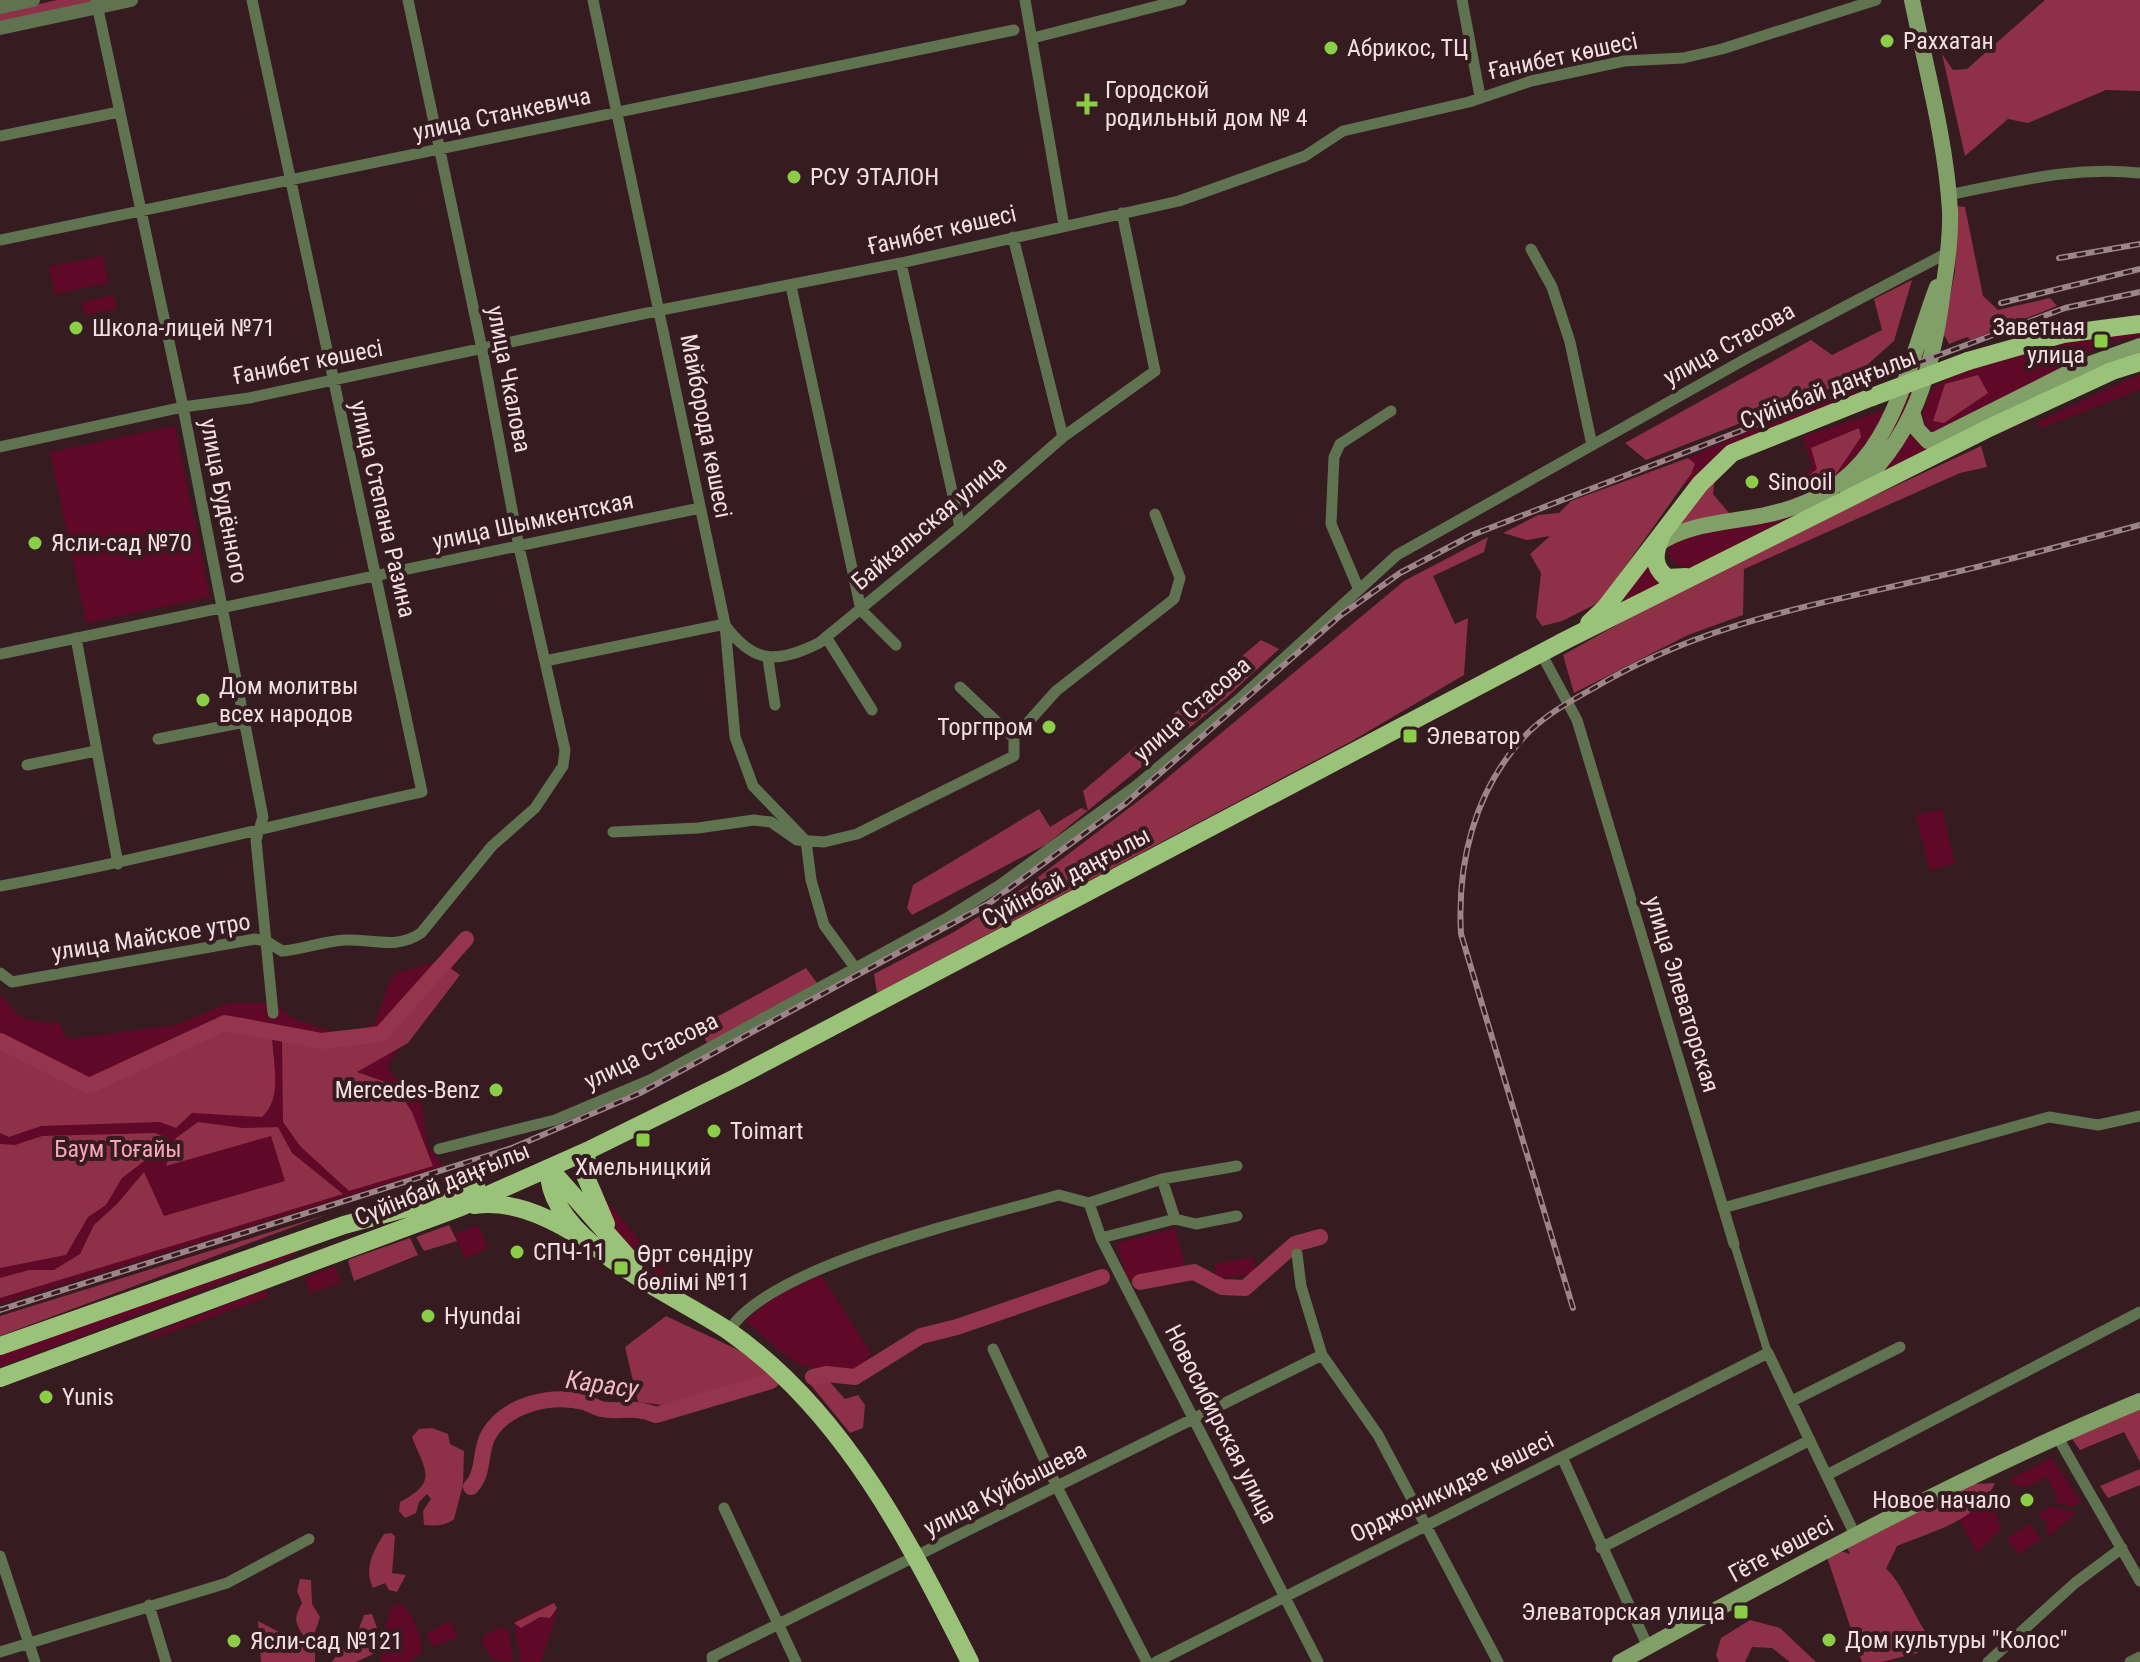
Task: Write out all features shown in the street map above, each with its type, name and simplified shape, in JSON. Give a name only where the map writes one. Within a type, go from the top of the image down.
[{"type":"main road","points":[[1820,512],[1873,472],[1899,441],[1913,415],[1938,331],[1948,256],[1948,195],[1912,0]]},
{"type":"main road","points":[[1641,557],[1658,543],[1685,530],[1799,506],[1825,494],[1853,473],[1881,439],[1902,396],[1948,256]]},
{"type":"main road","name":"Сүйінбай даңғылы","points":[[1564,641],[1605,608],[1641,557],[1700,484],[1732,453],[1968,361],[2063,334],[2140,324]]},
{"type":"main road","name":"Сүйінбай даңғылы","points":[[0,1378],[461,1207],[587,1151],[770,1059],[1564,641],[2140,346]]},
{"type":"main road","name":"Сүйінбай даңғылы","points":[[1913,415],[1917,429],[1928,441],[2140,362]]},
{"type":"main road","points":[[1667,525],[1658,543],[1655,561],[1663,575],[1676,579],[1697,574]]},
{"type":"main road","points":[[587,1151],[585,1175],[600,1214],[624,1254]]},
{"type":"main road","points":[[549,1168],[553,1198],[593,1245]]},
{"type":"main road","points":[[549,1168],[655,1285]]},
{"type":"main road","name":"Сүйінбай даңғылы","points":[[0,1346],[344,1225],[549,1168]]},
{"type":"main road","points":[[461,1207],[498,1204],[520,1208],[564,1227],[729,1331],[770,1364],[833,1432],[872,1482],[917,1557],[970,1662]]},
{"type":"main road","name":"Гёте көшесі","points":[[1620,1662],[1856,1537],[2057,1436],[2140,1401]]},
{"type":"street","points":[[0,7],[33,0]]},
{"type":"street","points":[[0,28],[97,3],[131,0]]},
{"type":"street","name":"улица Степана Разина","points":[[252,0],[293,181],[331,380],[422,792],[261,827]]},
{"type":"street","name":"улица Чкалова","points":[[408,0],[482,349],[519,547],[562,723],[563,766]]},
{"type":"street","name":"Майборода көшесі","points":[[593,0],[725,624],[731,715],[753,786],[806,841]]},
{"type":"street","points":[[1025,0],[1064,226]]},
{"type":"street","points":[[1033,38],[1181,0]]},
{"type":"street","points":[[1462,0],[1480,96]]},
{"type":"street","name":"Ғанибет көшесі","points":[[0,447],[183,407],[331,380],[661,310],[791,286],[1179,201],[1305,156],[1343,131],[1531,81],[1624,61],[1683,58],[1722,49],[1876,0]]},
{"type":"street","name":"улица Будённого","points":[[97,3],[183,407],[263,817],[256,840],[273,1013]]},
{"type":"street","name":"улица Станкевича","points":[[0,240],[1014,30]]},
{"type":"street","points":[[0,136],[119,112]]},
{"type":"street","points":[[1948,195],[2048,173],[2110,170],[2140,173]]},
{"type":"street","name":"Байкальская улица","points":[[768,659],[796,654],[826,637],[1063,437],[1155,371],[1122,213]]},
{"type":"street","points":[[1013,237],[1063,437]]},
{"type":"street","points":[[1531,249],[1552,287],[1565,328],[1580,377],[1585,423],[1592,445]]},
{"type":"street","name":"улица Стасова","points":[[439,1149],[530,1128],[614,1096],[856,969],[987,894],[1080,829],[1236,702],[1397,555],[1749,357],[1948,256]]},
{"type":"street","points":[[901,263],[960,527]]},
{"type":"street","points":[[791,286],[861,610],[896,645]]},
{"type":"street","points":[[1359,590],[1331,524],[1334,457],[1340,444],[1391,411]]},
{"type":"street","name":"улица Шымкентская","points":[[0,654],[700,508]]},
{"type":"street","points":[[613,832],[698,828],[754,820],[771,822],[797,840],[824,842],[857,834],[1014,756],[1014,738],[1056,691],[1174,599],[1180,578],[1155,514]]},
{"type":"street","points":[[545,661],[725,624],[736,640],[768,659],[775,705]]},
{"type":"street","points":[[826,637],[872,710]]},
{"type":"street","points":[[76,638],[118,864]]},
{"type":"street","name":"улица Элеваторская","points":[[1541,653],[1577,720],[1768,1353]]},
{"type":"street","points":[[960,687],[1014,738]]},
{"type":"street","points":[[158,739],[245,722]]},
{"type":"street","points":[[27,765],[96,751]]},
{"type":"street","name":"улица Майское утро","points":[[0,973],[12,982],[233,942],[266,941],[282,951],[345,940],[397,944],[410,941],[421,933],[492,846],[535,808],[563,766]]},
{"type":"street","points":[[0,886],[118,864],[261,827]]},
{"type":"street","points":[[806,841],[811,880],[824,925],[841,953],[856,969]]},
{"type":"street","points":[[1723,1208],[2049,1117],[2098,1125],[2140,1116]]},
{"type":"street","points":[[729,1331],[738,1315],[752,1304],[839,1259],[1059,1195],[1089,1203],[1162,1179],[1237,1166]]},
{"type":"street","points":[[1162,1179],[1175,1219]]},
{"type":"street","name":"Новосибирская улица","points":[[1089,1203],[1101,1238],[1318,1662]]},
{"type":"street","points":[[1101,1238],[1175,1219],[1196,1224],[1237,1216]]},
{"type":"street","points":[[1297,1254],[1301,1286],[1322,1355],[1378,1435],[1498,1662]]},
{"type":"street","points":[[1827,1475],[2140,1312]]},
{"type":"street","points":[[1792,1401],[1900,1347]]},
{"type":"street","points":[[993,1349],[1057,1487],[1147,1662]]},
{"type":"street","points":[[1768,1353],[1856,1537]]},
{"type":"street","name":"Орджоникидзе көшесі","points":[[1156,1662],[1283,1595],[1768,1353]]},
{"type":"street","name":"улица Куйбышева","points":[[713,1662],[712,1657],[1322,1355]]},
{"type":"street","points":[[2057,1436],[2140,1581]]},
{"type":"street","points":[[1601,1548],[1810,1440]]},
{"type":"street","points":[[1562,1457],[1648,1647]]},
{"type":"street","points":[[724,1508],[796,1662]]},
{"type":"street","points":[[0,1652],[227,1583],[309,1539]]},
{"type":"street","points":[[1988,1662],[2075,1583],[2122,1548]]},
{"type":"street","points":[[0,1556],[35,1662]]},
{"type":"street","points":[[149,1605],[166,1662]]},
{"type":"street","points":[[2130,1662],[2140,1657]]},
{"type":"green space","points":[[57,0],[92,0],[92,4],[0,24],[0,13]]},
{"type":"green space","points":[[2045,0],[2140,0],[2140,91],[2106,90],[2028,123],[2008,119],[1965,156],[1942,54],[1953,70],[1967,69]]},
{"type":"green space","points":[[1957,206],[1965,207],[1983,296],[1998,310],[2050,298],[2057,306],[1971,340],[1967,337],[1949,344],[1943,333],[1955,271]]},
{"type":"green space","points":[[103,256],[108,283],[55,294],[49,267]]},
{"type":"green space","points":[[1912,280],[1894,341],[1849,381],[1646,460],[1625,443],[1811,340],[1832,355],[1882,330],[1874,299]]},
{"type":"green space","points":[[114,295],[117,309],[85,315],[82,302]]},
{"type":"green space","points":[[2140,329],[2140,337],[2095,349],[1935,432],[1924,424],[1923,413],[1932,388],[1956,375],[2033,348]]},
{"type":"green space","points":[[1926,330],[1932,330],[1905,420],[1857,480],[1837,495],[1693,568],[1676,565],[1668,554],[1670,543],[1685,533],[1786,517],[1886,441],[1906,399]]},
{"type":"green space","points":[[2140,374],[2140,390],[2041,428],[2035,423]]},
{"type":"green space","points":[[1978,375],[1988,393],[1944,423],[1933,421],[1945,384]]},
{"type":"green space","points":[[1857,382],[1860,397],[1715,459],[1685,486],[1682,484],[1695,464],[1688,458]]},
{"type":"green space","points":[[1885,410],[1854,461],[1834,478],[1805,495],[1797,482],[1812,467],[1803,436]]},
{"type":"green space","points":[[175,426],[210,597],[86,623],[50,452]]},
{"type":"green space","points":[[1859,428],[1861,437],[1834,477],[1815,488],[1804,479],[1817,469],[1811,448]]},
{"type":"green space","points":[[1910,433],[1920,445],[1935,446],[1873,482]]},
{"type":"green space","points":[[1981,446],[1987,467],[1960,473],[1744,569],[1743,615],[1688,635],[1574,693],[1563,655],[1713,571]]},
{"type":"green space","points":[[1688,458],[1695,464],[1691,474],[1600,602],[1562,621],[1542,626],[1536,617],[1541,573],[1530,554],[1550,536],[1527,540],[1503,533],[1538,515],[1559,513],[1571,501]]},
{"type":"green space","points":[[1715,475],[1713,494],[1734,519],[1680,525],[1693,499]]},
{"type":"green space","points":[[1488,537],[1484,552],[1433,576],[1455,624],[1468,618],[1464,675],[1352,741],[877,993],[874,974],[954,932],[1025,887],[1154,789],[1404,581]]},
{"type":"green space","points":[[1649,563],[1671,583],[1606,616]]},
{"type":"green space","points":[[1261,640],[1279,649],[1226,698],[1088,811],[1083,791]]},
{"type":"green space","points":[[1081,808],[1088,811],[1047,844],[912,915],[907,908],[913,885],[1039,809],[1050,827]]},
{"type":"green space","points":[[1942,809],[1955,864],[1929,870],[1916,815]]},
{"type":"green space","name":"Баум Тоғайы","points":[[452,958],[456,974],[417,1020],[389,1063],[388,1070],[421,1101],[428,1147],[444,1166],[0,1304],[0,995],[23,1018],[59,1022],[67,1039],[176,1025],[228,1003],[273,1003],[292,1018],[344,1036],[374,1024],[396,973]]},
{"type":"green space","points":[[450,968],[460,975],[408,1043],[357,1072],[394,1085],[412,1112],[433,1166],[349,1191],[300,1146],[283,1122],[282,1040],[321,1046],[380,1040]]},
{"type":"green space","points":[[806,968],[817,983],[708,1044],[698,1027]]},
{"type":"green space","points":[[224,1030],[272,1036],[275,1090],[273,1100],[262,1117],[192,1113],[176,1128],[160,1122],[41,1126],[9,1137],[0,1133],[0,1049],[88,1092]]},
{"type":"green space","points":[[198,1122],[243,1128],[278,1127],[292,1153],[343,1194],[0,1298],[0,1278],[29,1270],[54,1270],[80,1254],[94,1225],[144,1172],[164,1216],[285,1181],[271,1136],[166,1166],[176,1138]]},
{"type":"green space","points":[[155,1133],[164,1137],[156,1152],[122,1178],[106,1205],[88,1217],[66,1255],[0,1268],[0,1144],[15,1145],[42,1136]]},
{"type":"green space","points":[[593,1185],[669,1276],[667,1285],[622,1241]]},
{"type":"green space","points":[[328,1214],[0,1336],[0,1316]]},
{"type":"green space","points":[[449,1225],[457,1241],[424,1251],[416,1237]]},
{"type":"green space","points":[[478,1225],[488,1248],[465,1259],[455,1234]]},
{"type":"green space","points":[[1175,1228],[1185,1265],[1127,1281],[1117,1243]]},
{"type":"green space","points":[[410,1238],[418,1255],[354,1281],[350,1259]]},
{"type":"green space","points":[[294,1247],[296,1255],[0,1367],[0,1353]]},
{"type":"green space","points":[[1253,1257],[1256,1273],[1217,1279],[1214,1264]]},
{"type":"green space","points":[[334,1266],[342,1282],[311,1293],[305,1278]]},
{"type":"green space","points":[[821,1275],[871,1353],[856,1373],[818,1370],[793,1361],[745,1320],[777,1295]]},
{"type":"green space","points":[[266,1289],[268,1297],[151,1339],[148,1335]]},
{"type":"green space","points":[[666,1316],[747,1354],[769,1375],[663,1405],[638,1402],[625,1347]]},
{"type":"green space","points":[[829,1381],[845,1399],[858,1395],[865,1405],[863,1428],[850,1433],[810,1384]]},
{"type":"green space","points":[[2140,1407],[2140,1462],[2124,1432],[2080,1450],[2070,1436]]},
{"type":"green space","points":[[432,1428],[448,1434],[450,1444],[464,1451],[463,1485],[454,1519],[447,1523],[424,1525],[423,1511],[431,1499],[427,1494],[419,1502],[416,1513],[405,1518],[399,1511],[400,1502],[420,1488],[426,1474],[412,1437],[419,1429]]},
{"type":"green space","points":[[2052,1458],[2081,1502],[2072,1507],[2054,1502],[2057,1497],[2047,1477],[2027,1487],[2012,1484],[2010,1479]]},
{"type":"green space","points":[[2140,1469],[2140,1485],[2108,1498],[2100,1486]]},
{"type":"green space","points":[[1995,1483],[1978,1507],[1966,1516],[1897,1546],[1886,1569],[1901,1588],[1925,1631],[1918,1653],[1881,1662],[1862,1662],[1827,1557],[1841,1551],[1850,1554],[1847,1547],[1974,1484]]},
{"type":"green space","points":[[1983,1495],[1995,1509],[2001,1529],[1977,1553],[1955,1512]]},
{"type":"green space","points":[[2051,1506],[2075,1513],[2048,1537],[2046,1522],[2038,1515]]},
{"type":"green space","points":[[2030,1523],[2041,1539],[2019,1555],[2007,1539]]},
{"type":"green space","points":[[384,1534],[395,1536],[392,1573],[406,1575],[397,1592],[389,1590],[385,1583],[373,1588],[369,1573],[377,1546]]},
{"type":"green space","points":[[300,1579],[311,1580],[312,1604],[320,1617],[315,1632],[309,1635],[315,1643],[315,1662],[261,1662],[258,1621],[298,1642],[304,1636],[296,1620],[302,1603],[297,1591]]},
{"type":"green space","points":[[553,1602],[557,1612],[541,1662],[520,1662],[514,1621]]},
{"type":"green space","points":[[400,1603],[416,1626],[422,1653],[409,1662],[381,1662],[382,1638],[391,1608]]},
{"type":"green space","points":[[554,1603],[557,1608],[550,1618],[540,1617],[521,1628],[514,1623]]},
{"type":"green space","points":[[372,1614],[377,1628],[373,1654],[356,1662],[332,1662],[341,1648],[351,1650],[364,1615]]},
{"type":"green space","points":[[1750,1620],[1780,1628],[1816,1662],[1790,1662],[1772,1648],[1752,1647],[1745,1662],[1719,1662],[1716,1655],[1721,1638]]},
{"type":"green space","points":[[450,1621],[458,1638],[432,1646],[426,1634]]},
{"type":"green space","points":[[500,1627],[509,1631],[513,1662],[493,1660],[482,1643],[485,1635]]},
{"type":"waterway","points":[[0,1041],[89,1086],[225,1023],[322,1041],[381,1034],[466,939]]},
{"type":"waterway","points":[[1140,1282],[1194,1272],[1222,1287],[1245,1288],[1295,1244],[1320,1237]]},
{"type":"waterway","name":"Карасу","points":[[813,1377],[826,1374],[855,1377],[921,1336],[957,1327],[1102,1277]]},
{"type":"waterway","name":"Карасу","points":[[471,1487],[478,1475],[489,1434],[507,1415],[531,1404],[571,1400],[601,1409],[639,1410],[656,1415],[771,1381]]},
{"type":"railway","points":[[2059,258],[2140,244]]},
{"type":"railway","points":[[2001,303],[2140,269]]},
{"type":"railway","points":[[0,1310],[512,1148],[640,1093],[988,904],[1126,803],[1341,615],[1400,573],[1472,535],[1859,385],[2065,308],[2140,292]]},
{"type":"railway","points":[[1573,1308],[1461,934],[1462,881],[1472,830],[1492,781],[1506,759],[1530,730],[1564,705],[1632,667],[1710,634],[1790,610],[2140,525]]},
{"type":"place","name":"Раххатан","points":[[1887,41]]},
{"type":"place","name":"Абрикос, ТЦ","points":[[1331,48]]},
{"type":"place","name":"Городской родильный дом № 4","points":[[1087,104]]},
{"type":"place","name":"РСУ ЭТАЛОН","points":[[794,177]]},
{"type":"place","name":"Школа-лицей №71","points":[[76,328]]},
{"type":"place","name":"Заветная улица","points":[[2101,341]]},
{"type":"place","name":"Sinooil","points":[[1752,482]]},
{"type":"place","name":"Ясли-сад №70","points":[[35,543]]},
{"type":"place","name":"Дом молитвы всех народов","points":[[203,700]]},
{"type":"place","name":"Торгпром","points":[[1049,727]]},
{"type":"place","name":"Элеватор","points":[[1410,736]]},
{"type":"place","name":"Mercedes-Benz","points":[[496,1090]]},
{"type":"place","name":"Toimart","points":[[714,1131]]},
{"type":"place","name":"Хмельницкий","points":[[643,1140]]},
{"type":"place","name":"СПЧ-11","points":[[517,1252]]},
{"type":"place","name":"Өрт сөндіру бөлімі №11","points":[[621,1268]]},
{"type":"place","name":"Hyundai","points":[[428,1316]]},
{"type":"place","name":"Yunis","points":[[46,1397]]},
{"type":"place","name":"Новое начало","points":[[2027,1500]]},
{"type":"place","name":"Элеваторская улица","points":[[1741,1612]]},
{"type":"place","name":"Дом культуры \"Колос\"","points":[[1829,1640]]},
{"type":"place","name":"Ясли-сад №121","points":[[234,1641]]}]
